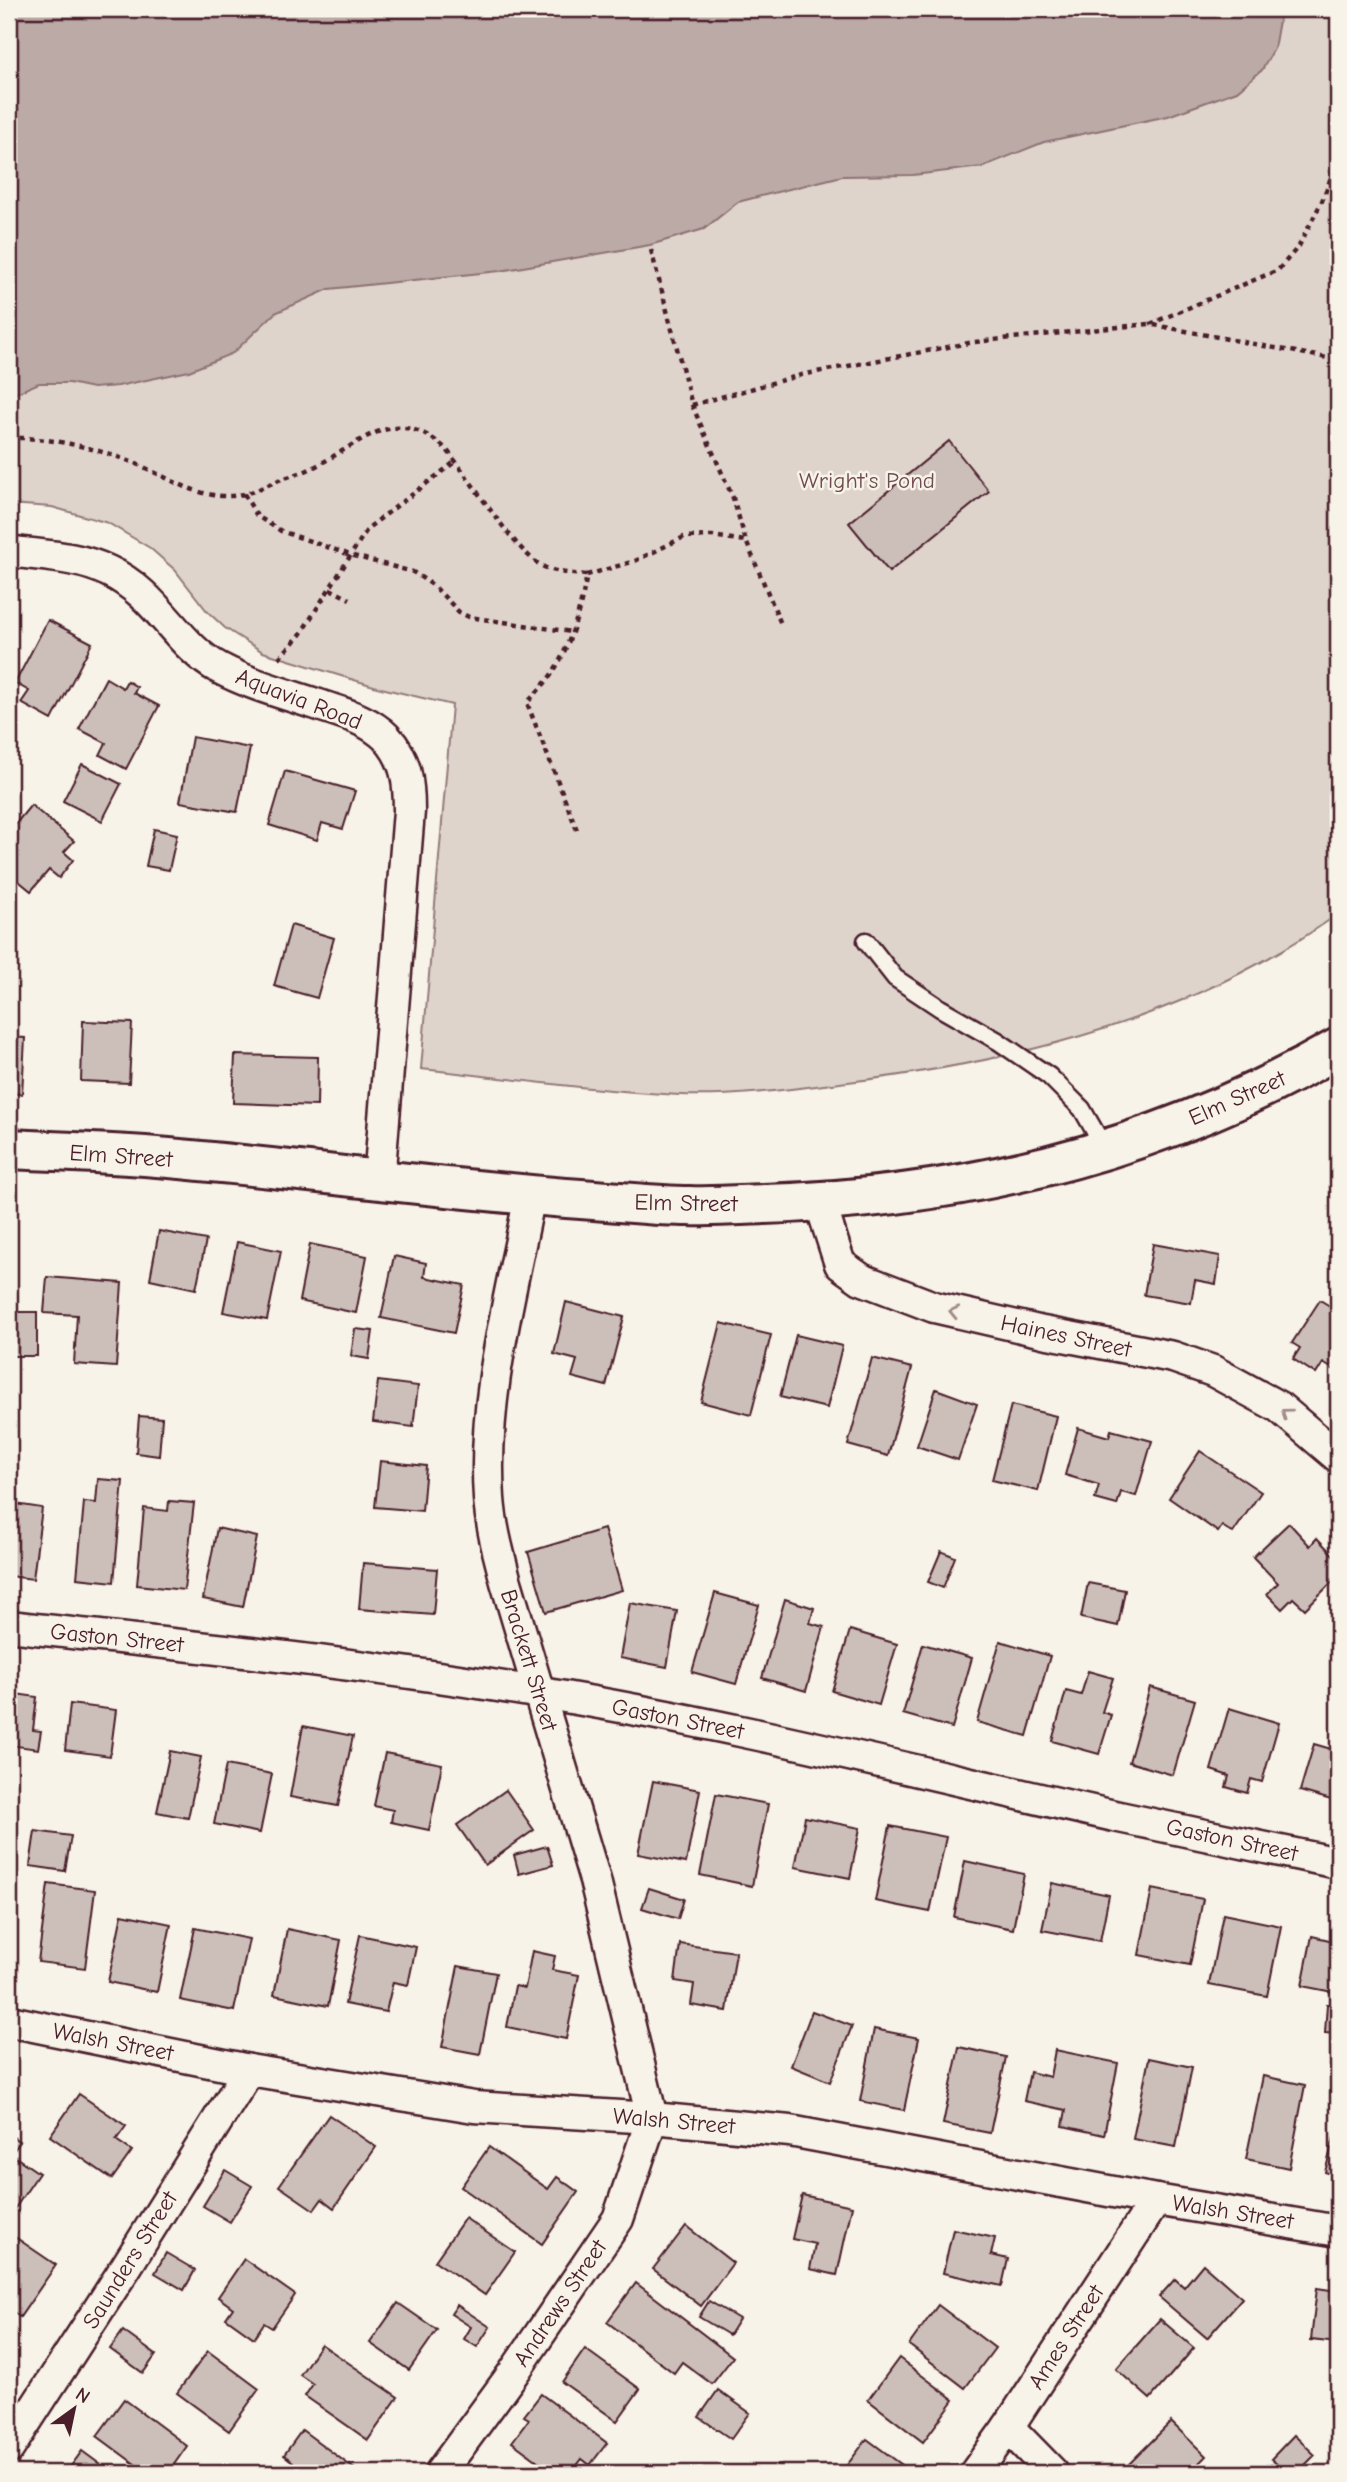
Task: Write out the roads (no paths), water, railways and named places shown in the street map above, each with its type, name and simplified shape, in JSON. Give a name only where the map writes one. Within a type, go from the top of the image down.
[{"type":"main road","name":"Elm Street","points":[[9,1149],[146,1156],[530,1195],[690,1206],[820,1202],[895,1196],[958,1186],[1021,1173],[1106,1150],[1147,1137],[1229,1104],[1338,1048]]},
{"type":"street","name":"Aquavia Road","points":[[9,551],[77,560],[116,575],[138,589],[199,654],[216,667],[261,686],[355,717],[388,739],[397,751],[409,780],[409,811],[379,1181]]},
{"type":"street","name":"Brackett Street","points":[[530,1195],[489,1417],[489,1500],[496,1542],[595,1880],[652,2118]]},
{"type":"street","name":"Haines Street","points":[[820,1202],[840,1264],[861,1279],[934,1307],[1173,1357],[1213,1371],[1279,1407],[1338,1457]]},
{"type":"street","name":"Gaston Street","points":[[9,1626],[281,1657],[539,1692],[696,1721],[1338,1863]]},
{"type":"street","name":"Walsh Street","points":[[9,2021],[249,2070],[474,2106],[790,2131],[1156,2200],[1338,2231]]},
{"type":"street","name":"Saunders Street","points":[[9,2448],[127,2267],[249,2070]]},
{"type":"street","name":"Andrews Street","points":[[440,2473],[514,2372],[618,2219],[652,2118]]},
{"type":"street","name":"Ames Street","points":[[975,2473],[1156,2200]]},
{"type":"street","points":[[1008,2427],[1053,2473]]},
{"type":"lane","points":[[866,941],[895,978],[940,1009],[998,1041],[1049,1076],[1082,1109],[1106,1150]]},
{"type":"park label","name":"Wright's Pond","points":[[867,480]]}]
